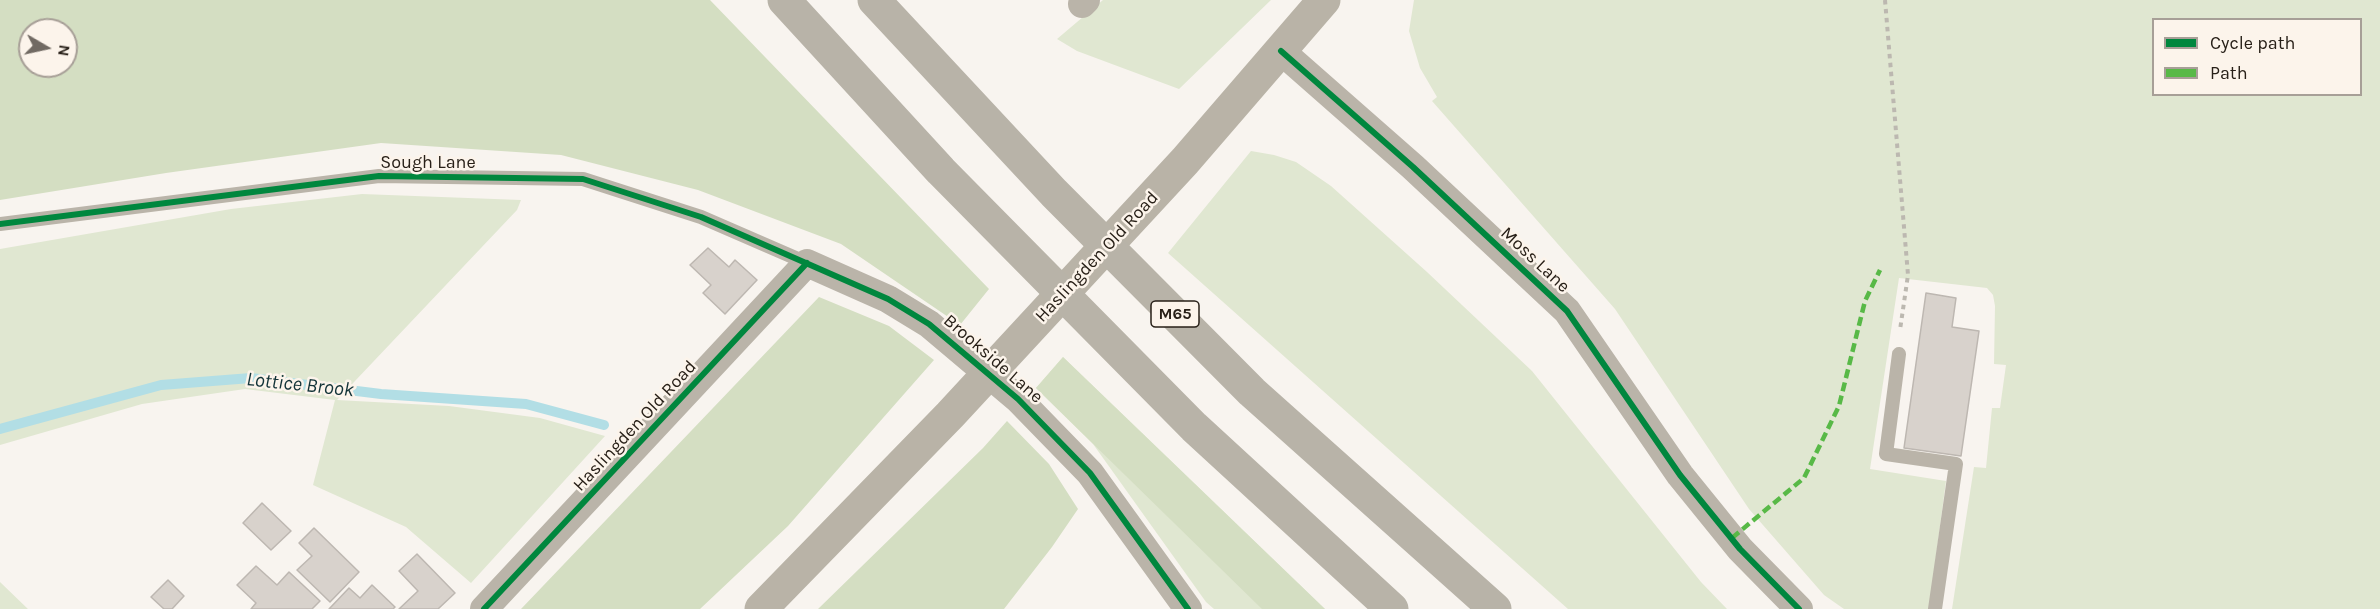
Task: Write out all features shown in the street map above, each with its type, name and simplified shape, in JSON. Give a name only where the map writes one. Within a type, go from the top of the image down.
[{"type":"highway","points":[[784,0],[941,171],[1194,427],[1392,609]]},
{"type":"highway","name":"M65","points":[[874,0],[1054,193],[1252,392],[1495,609]]},
{"type":"main road","name":"Haslingden Old Road","points":[[761,609],[950,415],[1185,161],[1324,0]]},
{"type":"street","name":"Moss Lane","points":[[1281,51],[1413,167],[1567,311],[1680,475],[1740,549],[1798,609]]},
{"type":"street","name":"Haslingden Old Road","points":[[484,609],[807,263]]},
{"type":"street","name":"Brookside Lane","points":[[807,263],[888,298],[929,324],[1018,399],[1090,473],[1188,609]]},
{"type":"lane","name":"Sough Lane","points":[[0,224],[379,176],[583,179],[700,217],[807,263]]},
{"type":"lane","points":[[1899,354],[1886,454],[1956,464],[1935,609]]},
{"type":"path","points":[[1886,0],[1908,275],[1899,333]]},
{"type":"green space","points":[[0,0],[710,0],[989,289],[960,325],[841,244],[698,190],[561,155],[381,143],[166,173],[0,200]]},
{"type":"green space","points":[[1103,0],[1271,0],[1179,89],[1077,51],[1057,39]]},
{"type":"green space","points":[[1414,0],[2380,0],[2380,609],[1952,609],[1974,467],[1986,468],[1992,408],[2000,408],[2006,365],[1994,364],[1995,306],[1993,295],[1987,288],[1899,278],[1870,469],[1946,481],[1929,609],[1844,609],[1824,595],[1749,509],[1615,309],[1432,101],[1437,97],[1420,68],[1409,31]]},
{"type":"green space","points":[[1251,151],[1296,162],[1331,186],[1532,371],[1701,582],[1727,609],[1568,609],[1168,253]]},
{"type":"green space","points":[[362,194],[521,200],[517,210],[337,400],[449,406],[540,418],[605,436],[471,583],[406,527],[313,485],[335,400],[245,389],[142,404],[0,445],[0,249],[231,209]]},
{"type":"green space","points":[[819,297],[889,326],[934,360],[788,526],[700,609],[521,609]]},
{"type":"green space","points":[[1063,357],[1325,609],[1214,609],[1206,602],[1093,444],[1036,388]]},
{"type":"green space","points":[[1063,357],[1325,609],[1262,609],[1036,388]]},
{"type":"green space","points":[[1007,421],[1049,464],[1078,509],[1004,609],[818,609],[983,448]]},
{"type":"green space","points":[[0,582],[28,609],[0,609]]},
{"type":"building","points":[[708,248],[729,267],[735,260],[757,280],[725,314],[703,293],[711,285],[690,265]]},
{"type":"building","points":[[1926,293],[1956,298],[1952,327],[1979,331],[1961,456],[1904,448]]},
{"type":"building","points":[[262,503],[291,531],[271,550],[243,523]]},
{"type":"building","points":[[314,528],[359,572],[330,602],[297,570],[312,556],[299,543]]},
{"type":"building","points":[[417,554],[455,593],[438,609],[399,609],[418,591],[399,571]]},
{"type":"building","points":[[256,566],[277,585],[289,572],[320,601],[312,609],[251,609],[256,603],[237,585]]},
{"type":"building","points":[[168,580],[184,596],[172,609],[164,609],[151,597]]},
{"type":"building","points":[[372,585],[395,607],[393,609],[329,609],[349,588],[360,598]]},
{"type":"waterway","name":"Lottice Brook","points":[[0,429],[161,385],[251,378],[381,394],[526,404],[604,425]]},
{"type":"marked path","points":[[1732,538],[1804,478],[1839,406],[1865,301],[1880,270]]},
{"type":"cycle path","points":[[1281,51],[1413,167],[1567,311],[1680,475],[1740,549],[1799,609]]},
{"type":"cycle path","points":[[0,224],[379,176],[583,179],[701,217],[888,299],[929,324],[1018,399],[1090,473],[1188,609]]},
{"type":"cycle path","points":[[484,609],[807,263]]}]
